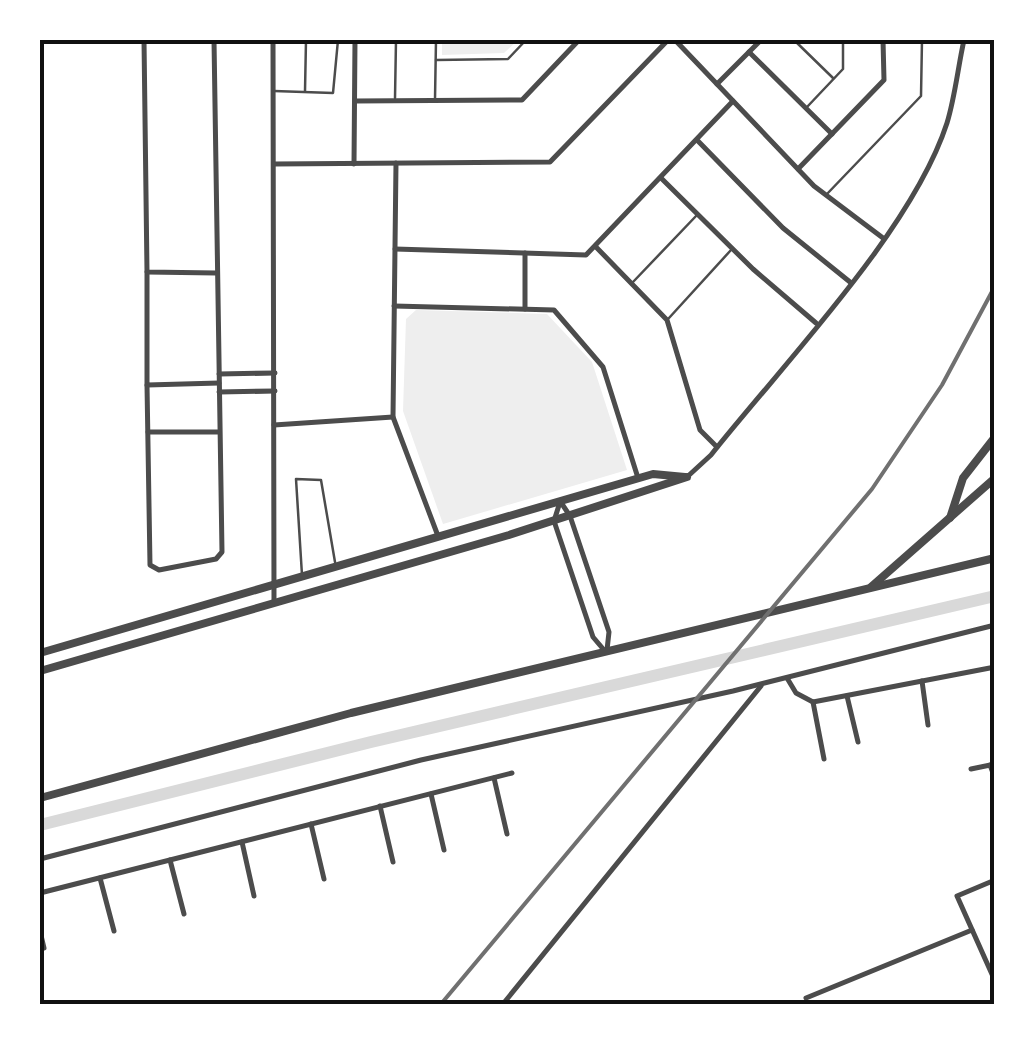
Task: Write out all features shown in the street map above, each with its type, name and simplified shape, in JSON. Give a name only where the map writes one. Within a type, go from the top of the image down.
[{"type":"street","points":[[144,40],[150,565],[158,570],[221,556],[214,40]]},
{"type":"street","points":[[273,40],[274,603]]},
{"type":"street","points":[[354,164],[355,40]]},
{"type":"street","points":[[354,101],[522,100],[579,40]]},
{"type":"street","points":[[274,164],[550,162],[672,40],[798,169],[883,238]]},
{"type":"street","points":[[717,84],[762,40]]},
{"type":"street","points":[[798,169],[884,80],[884,40]]},
{"type":"street","points":[[40,672],[554,521],[688,477],[717,447],[883,238],[932,159],[947,122],[964,40]]},
{"type":"street","points":[[750,52],[832,134]]},
{"type":"street","points":[[395,249],[586,255],[734,101]]},
{"type":"street","points":[[696,140],[783,228],[850,282]]},
{"type":"street","points":[[396,163],[393,417],[438,536]]},
{"type":"street","points":[[661,178],[816,324]]},
{"type":"street","points":[[596,247],[668,320],[700,430],[717,447]]},
{"type":"street","points":[[525,253],[525,309]]},
{"type":"street","points":[[147,272],[216,273]]},
{"type":"street","points":[[394,306],[554,310],[603,368],[638,478]]},
{"type":"street","points":[[219,374],[274,373]]},
{"type":"street","points":[[147,385],[219,383]]},
{"type":"street","points":[[219,392],[274,391]]},
{"type":"street","points":[[274,425],[393,417]]},
{"type":"street","points":[[148,432],[219,432]]},
{"type":"street","points":[[948,522],[964,478],[995,437]]},
{"type":"street","points":[[40,653],[638,478],[653,474],[688,477]]},
{"type":"street","points":[[870,588],[994,484]]},
{"type":"street","points":[[560,501],[570,516],[609,632],[606,652]]},
{"type":"street","points":[[560,501],[554,521],[593,637],[606,652]]},
{"type":"street","points":[[40,798],[351,713],[995,558]]},
{"type":"street","points":[[40,858],[421,760],[763,684],[995,625]]},
{"type":"street","points":[[787,678],[796,692],[813,702],[995,669]]},
{"type":"street","points":[[922,681],[928,726]]},
{"type":"street","points":[[503,1004],[763,684]]},
{"type":"street","points":[[847,696],[858,742]]},
{"type":"street","points":[[813,702],[824,759]]},
{"type":"street","points":[[970,769],[992,765],[995,778]]},
{"type":"street","points":[[40,893],[512,773]]},
{"type":"street","points":[[494,778],[506,834]]},
{"type":"street","points":[[431,794],[444,850]]},
{"type":"street","points":[[380,806],[393,862]]},
{"type":"street","points":[[311,824],[324,879]]},
{"type":"street","points":[[242,842],[254,896]]},
{"type":"street","points":[[170,860],[184,914]]},
{"type":"street","points":[[100,878],[114,931]]},
{"type":"street","points":[[995,880],[958,896],[995,982]]},
{"type":"street","points":[[806,998],[972,930]]},
{"type":"street","points":[[40,931],[44,948]]},
{"type":"lane","points":[[305,92],[306,40]]},
{"type":"lane","points":[[274,90],[333,93],[338,40]]},
{"type":"lane","points":[[395,100],[396,40]]},
{"type":"lane","points":[[435,100],[436,40]]},
{"type":"lane","points":[[436,60],[508,59],[526,40]]},
{"type":"lane","points":[[794,40],[834,79]]},
{"type":"lane","points":[[806,108],[844,69],[843,40]]},
{"type":"lane","points":[[826,195],[922,96],[922,40]]},
{"type":"lane","points":[[632,283],[698,214]]},
{"type":"lane","points":[[668,320],[732,248]]},
{"type":"lane","points":[[302,576],[296,478],[322,480],[336,566]]},
{"type":"shaded area","points":[[442,40],[518,40],[504,53],[442,55]]},
{"type":"shaded area","points":[[416,310],[547,314],[592,362],[627,470],[443,524],[403,411],[406,319]]},
{"type":"waterway","points":[[40,825],[371,742],[995,596]]},
{"type":"railway","points":[[441,1004],[872,489],[942,385],[995,286]]}]
